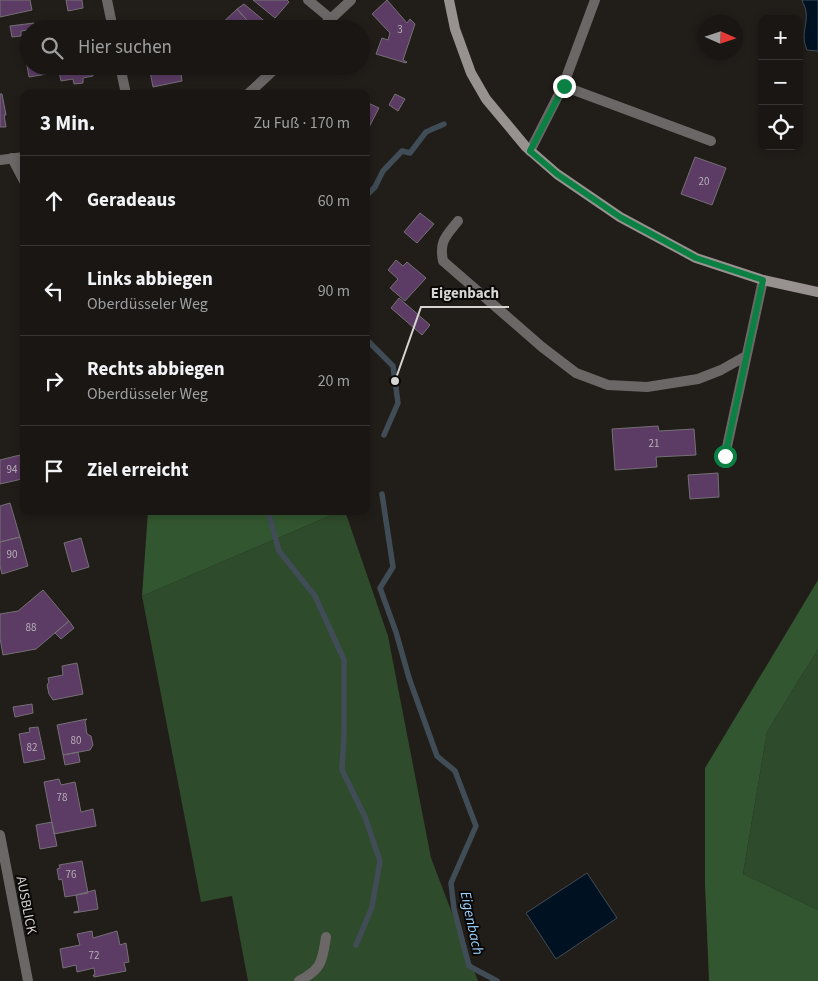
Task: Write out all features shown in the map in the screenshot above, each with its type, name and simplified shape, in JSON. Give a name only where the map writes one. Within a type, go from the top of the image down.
[{"type":"street","points":[[107,0],[111,20]]},
{"type":"street","points":[[308,0],[331,19],[351,0]]},
{"type":"street","points":[[449,0],[455,29],[471,73],[486,99],[530,151],[557,174],[620,217],[696,258],[763,280],[818,292]]},
{"type":"street","points":[[530,151],[564,86],[595,0]]},
{"type":"street","points":[[122,75],[125,90]]},
{"type":"street","points":[[252,90],[268,75]]},
{"type":"street","points":[[564,86],[710,141]]},
{"type":"street","points":[[0,160],[20,157]]},
{"type":"street","points":[[12,158],[20,173]]},
{"type":"street","points":[[458,221],[443,240],[441,252],[443,261],[542,347],[576,373],[608,385],[647,387],[698,379],[721,370],[746,356]]},
{"type":"street","points":[[725,456],[763,280]]},
{"type":"street","name":"AUSBLICK","points":[[0,834],[28,981]]},
{"type":"street","points":[[299,981],[313,974],[322,958],[326,937]]},
{"type":"green space","points":[[148,515],[332,515],[142,596]]},
{"type":"green space","points":[[332,515],[346,515],[388,636],[431,858],[478,981],[248,981],[232,896],[201,902],[142,596]]},
{"type":"green space","points":[[818,580],[818,649],[767,732],[743,874],[818,910],[818,981],[709,981],[705,885],[705,768]]},
{"type":"green space","points":[[818,649],[818,910],[743,874],[767,732]]},
{"type":"water","points":[[802,0],[818,0],[818,51],[807,50],[805,44],[806,9]]},
{"type":"water","points":[[587,873],[617,918],[556,959],[526,913]]},
{"type":"building","points":[[0,0],[30,0],[32,10],[0,17]]},
{"type":"building","points":[[66,0],[82,0],[83,8],[68,11]]},
{"type":"building","points":[[253,0],[287,0],[289,2],[275,18]]},
{"type":"building","points":[[387,0],[407,23],[410,19],[415,24],[403,60],[406,63],[376,54],[382,38],[388,40],[390,33],[372,14]]},
{"type":"building","points":[[244,4],[263,20],[247,20],[237,9]]},
{"type":"building","points":[[237,9],[247,20],[225,20]]},
{"type":"building","points":[[20,25],[20,36],[12,37],[10,26]]},
{"type":"building","points":[[60,75],[93,75],[83,78],[83,83],[74,84],[73,79],[61,81]]},
{"type":"building","points":[[151,75],[181,75],[182,81],[153,87]]},
{"type":"building","points":[[0,94],[2,94],[6,115],[4,115],[6,127],[0,127]]},
{"type":"building","points":[[395,94],[405,99],[398,111],[389,105]]},
{"type":"building","points":[[370,104],[379,108],[370,125]]},
{"type":"building","points":[[695,157],[726,168],[712,205],[681,194]]},
{"type":"building","points":[[420,213],[434,224],[417,243],[404,232]]},
{"type":"building","points":[[396,260],[403,266],[407,262],[426,278],[405,301],[390,288],[398,279],[388,270]]},
{"type":"building","points":[[399,298],[430,325],[422,335],[391,308]]},
{"type":"building","points":[[658,426],[659,431],[694,429],[696,455],[656,457],[657,467],[615,470],[612,429]]},
{"type":"building","points":[[20,455],[20,479],[0,484],[0,460]]},
{"type":"building","points":[[718,473],[719,497],[690,499],[688,475]]},
{"type":"building","points":[[10,503],[20,537],[0,542],[0,506]]},
{"type":"building","points":[[20,537],[28,566],[2,574],[0,542]]},
{"type":"building","points":[[81,538],[89,567],[72,572],[64,543]]},
{"type":"building","points":[[43,590],[69,621],[36,649],[3,655],[0,638],[0,614],[18,611]]},
{"type":"building","points":[[69,621],[74,628],[61,639],[55,633]]},
{"type":"building","points":[[77,663],[83,694],[53,700],[49,694],[48,678],[63,675],[62,666]]},
{"type":"building","points":[[32,704],[33,713],[15,717],[13,707]]},
{"type":"building","points":[[87,719],[85,721],[87,734],[91,736],[93,745],[90,750],[63,755],[57,725]]},
{"type":"building","points":[[38,727],[45,759],[24,763],[19,734],[30,732],[29,728]]},
{"type":"building","points":[[78,752],[80,762],[65,765],[63,755]]},
{"type":"building","points":[[59,779],[61,785],[75,782],[81,812],[93,809],[96,826],[54,834],[44,782]]},
{"type":"building","points":[[52,822],[57,846],[40,849],[36,825]]},
{"type":"building","points":[[82,861],[88,893],[65,897],[62,879],[59,880],[57,869],[60,868],[59,865]]},
{"type":"building","points":[[95,890],[98,909],[74,913],[79,911],[76,895]]},
{"type":"building","points":[[92,931],[93,938],[117,931],[120,945],[126,943],[129,962],[124,963],[126,971],[94,977],[94,968],[77,972],[76,965],[63,968],[60,949],[80,945],[77,934]]},
{"type":"waterway","name":"Eigenbach","points":[[370,192],[375,187],[383,171],[402,151],[410,153],[426,132],[444,124]]},
{"type":"waterway","name":"Eigenbach","points":[[370,343],[393,366],[398,403],[384,435]]},
{"type":"waterway","name":"Eigenbach","points":[[382,494],[393,567],[380,588],[437,756],[455,771],[476,826],[451,883],[454,909],[469,966],[497,981]]},
{"type":"waterway","points":[[269,515],[279,551],[315,596],[344,660],[342,770],[365,817],[380,861],[372,907],[356,945]]},
{"type":"place","name":"Eigenbach","points":[[395,381]]},
{"type":"route","points":[[564,86],[530,151],[557,174],[620,217],[696,258],[763,280],[725,456]]}]
